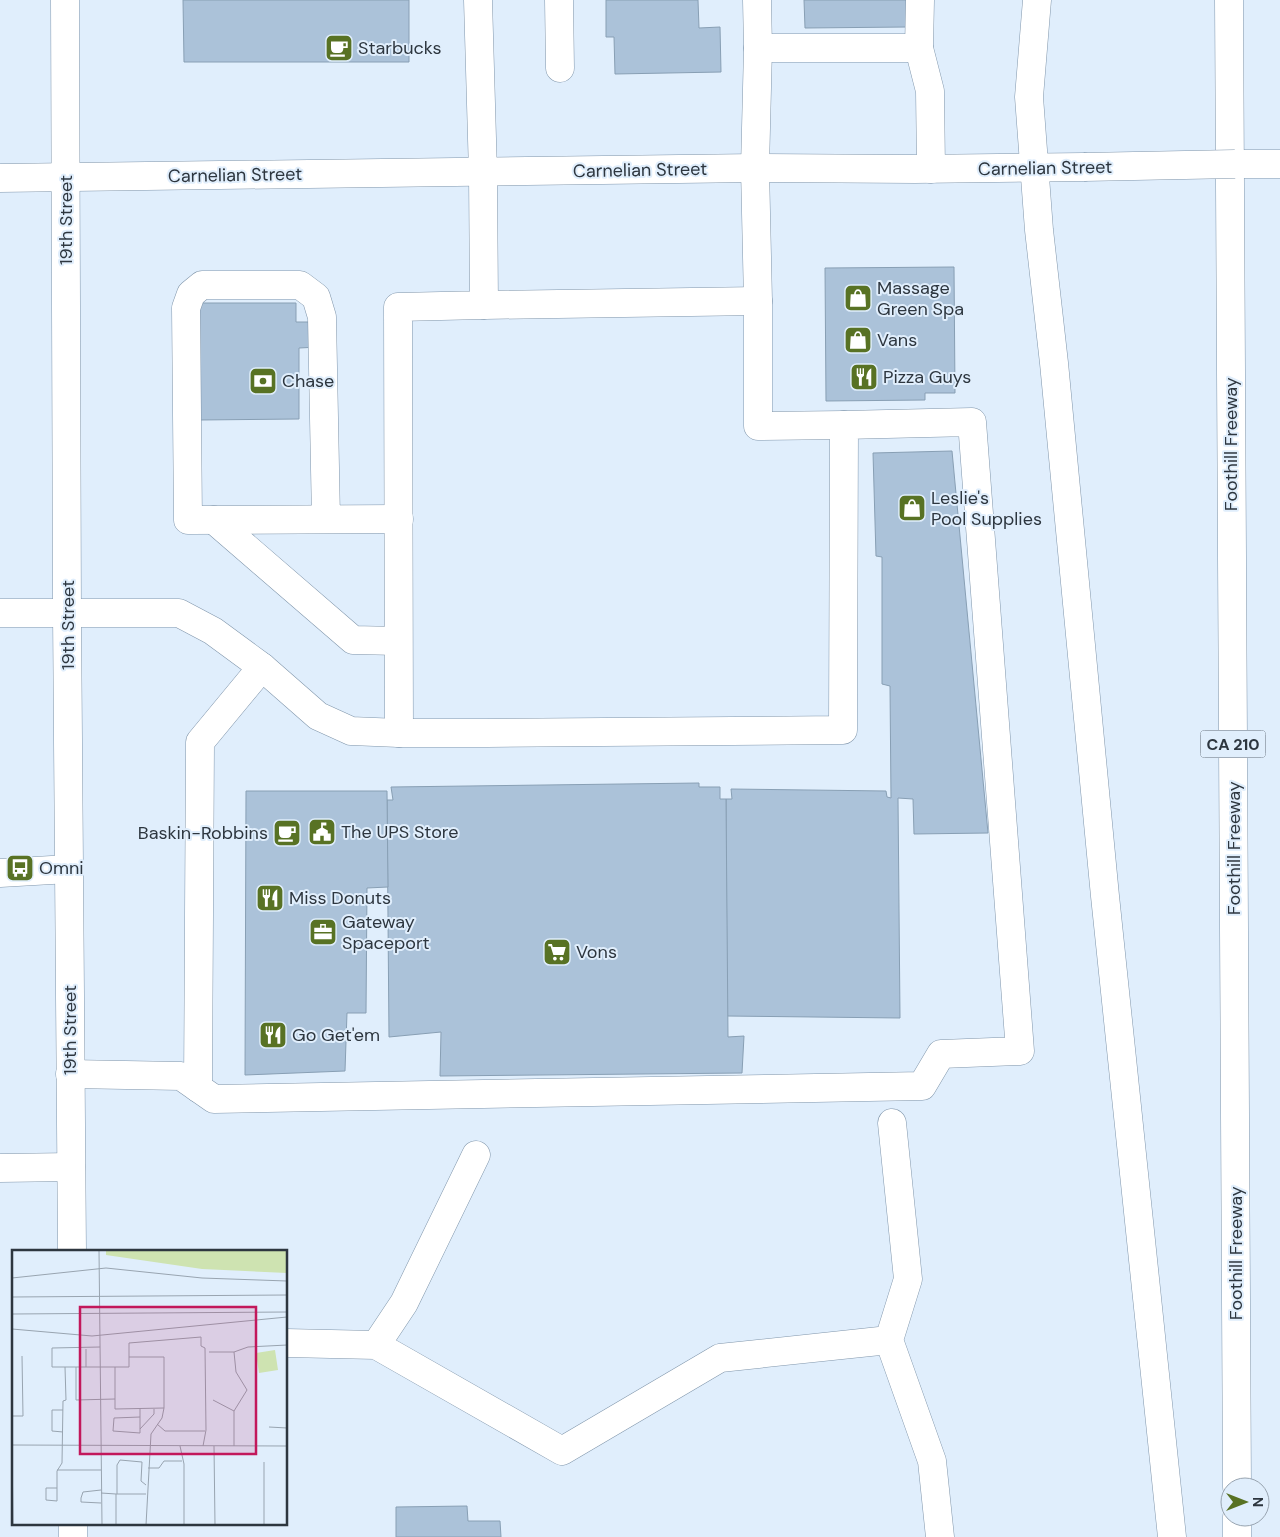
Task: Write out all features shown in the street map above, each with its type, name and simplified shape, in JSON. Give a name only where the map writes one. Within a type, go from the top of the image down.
[{"type":"main road","name":"19th Street","points":[[65,0],[72,1250]]},
{"type":"main road","points":[[478,0],[483,173],[484,305]]},
{"type":"main road","points":[[558,0],[560,68]]},
{"type":"main road","points":[[70,1074],[181,1076],[214,1099],[922,1086],[941,1054],[1020,1050],[972,422],[758,426],[758,301],[754,168],[758,48],[757,0]]},
{"type":"main road","points":[[920,0],[918,48],[930,91],[931,169]]},
{"type":"main road","points":[[1037,0],[1029,98],[1039,230],[1054,363],[1104,886],[1172,1537]]},
{"type":"main road","name":"Foothill Freeway","points":[[1229,0],[1237,1477]]},
{"type":"main road","points":[[758,48],[918,48]]},
{"type":"main road","name":"Carnelian Street","points":[[0,178],[754,168],[1084,168],[1280,164]]},
{"type":"main road","points":[[326,519],[322,317],[316,297],[300,285],[202,285],[191,294],[186,308],[201,520],[353,640],[398,641]]},
{"type":"main road","points":[[399,733],[398,306],[758,301]]},
{"type":"main road","points":[[0,613],[179,613],[213,631],[262,668],[318,716],[351,731],[487,734],[844,730],[844,425]]},
{"type":"main road","points":[[201,520],[399,519]]},
{"type":"main road","points":[[198,1088],[200,742],[262,668]]},
{"type":"main road","points":[[0,872],[69,869]]},
{"type":"main road","points":[[892,1123],[908,1279],[889,1340],[932,1461],[940,1537]]},
{"type":"main road","points":[[376,1345],[404,1302],[476,1155]]},
{"type":"main road","points":[[0,1168],[71,1167]]},
{"type":"main road","points":[[288,1342],[376,1345],[562,1451],[720,1358],[889,1340]]},
{"type":"main road","points":[[72,1524],[73,1537]]},
{"type":"building","points":[[183,0],[409,0],[409,62],[184,62]]},
{"type":"building","points":[[606,0],[698,0],[699,28],[720,27],[721,72],[615,74],[614,37],[606,37]]},
{"type":"building","points":[[804,0],[907,0],[907,27],[805,28]]},
{"type":"building","points":[[954,267],[955,393],[925,393],[925,400],[826,401],[825,268]]},
{"type":"building","points":[[199,303],[296,303],[296,322],[318,322],[319,347],[299,348],[299,419],[200,420]]},
{"type":"building","points":[[952,451],[988,833],[914,834],[913,799],[898,798],[900,1018],[727,1016],[726,799],[732,799],[731,789],[886,791],[887,797],[891,798],[890,686],[882,684],[882,557],[876,556],[873,453]]},
{"type":"building","name":"Vons","points":[[699,783],[699,787],[720,787],[720,799],[726,799],[728,1037],[744,1036],[742,1073],[440,1076],[441,1032],[389,1037],[387,800],[393,800],[391,787]]},
{"type":"building","points":[[246,791],[387,791],[388,887],[367,888],[366,1013],[347,1013],[345,1071],[245,1075]]},
{"type":"building","points":[[467,1506],[468,1521],[500,1521],[501,1537],[396,1537],[396,1507]]},
{"type":"place","name":"Starbucks","points":[[339,48]]},
{"type":"place","name":"Massage Green Spa","points":[[858,298]]},
{"type":"place","name":"Vans","points":[[858,340]]},
{"type":"place","name":"Pizza Guys","points":[[864,377]]},
{"type":"place","name":"Chase","points":[[263,381]]},
{"type":"place","name":"Leslie's Pool Supplies","points":[[912,508]]},
{"type":"place","name":"The UPS Store","points":[[322,832]]},
{"type":"place","name":"Baskin-Robbins","points":[[287,833]]},
{"type":"place","name":"Omni","points":[[20,868]]},
{"type":"place","name":"Miss Donuts","points":[[270,898]]},
{"type":"place","name":"Gateway Spaceport","points":[[323,932]]},
{"type":"place","name":"Vons","points":[[557,952]]},
{"type":"place","name":"Go Get'em","points":[[273,1035]]}]
